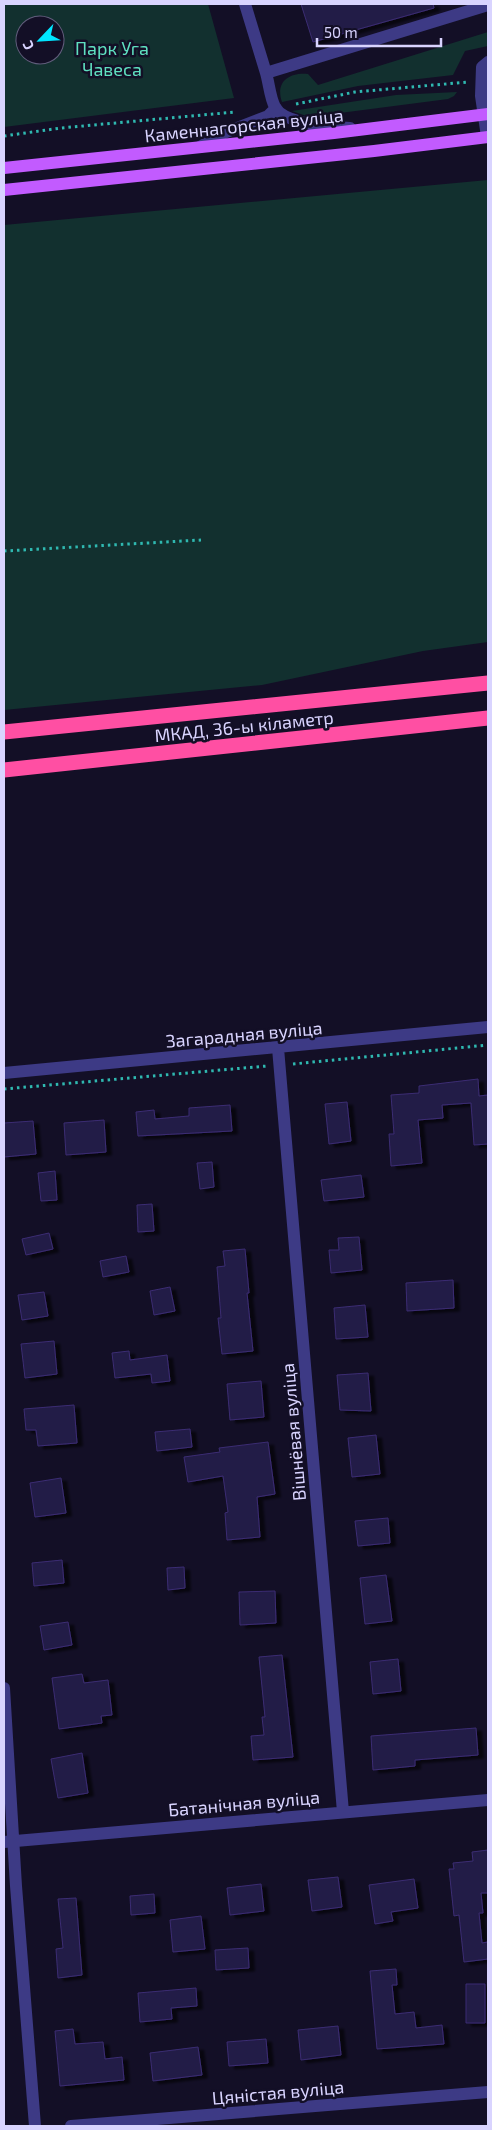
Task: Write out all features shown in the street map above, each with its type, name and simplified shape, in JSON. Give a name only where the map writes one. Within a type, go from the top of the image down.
[{"type":"highway","name":"МКАД, 36-ы кіламетр","points":[[4,732],[488,683]]},
{"type":"highway","name":"МКАД, 36-ы кіламетр","points":[[4,770],[488,718]]},
{"type":"main road","name":"Каменнагорская вуліца","points":[[4,168],[358,130],[486,114]]},
{"type":"main road","points":[[4,190],[374,151],[488,137]]},
{"type":"street","points":[[245,4],[276,108],[288,118],[318,125],[358,130]]},
{"type":"street","points":[[266,73],[488,5]]},
{"type":"street","points":[[488,62],[482,67],[481,96],[486,114],[488,137]]},
{"type":"street","points":[[200,147],[224,133],[268,116],[276,108]]},
{"type":"street","name":"Загарадная вуліца","points":[[4,1073],[488,1028]]},
{"type":"street","name":"Вішнёвая вуліца","points":[[278,1048],[343,1812]]},
{"type":"street","points":[[4,1688],[9,1841],[35,2126]]},
{"type":"street","name":"Батанічная вуліца","points":[[9,1841],[488,1800]]},
{"type":"street","name":"Цяністая вуліца","points":[[71,2126],[488,2092]]},
{"type":"path","points":[[4,136],[61,128]]},
{"type":"path","points":[[4,551],[201,540]]},
{"type":"path","points":[[4,1089],[488,1045]]},
{"type":"green space","name":"Парк Уга Чавеса","points":[[4,4],[208,4],[234,98],[4,127]]},
{"type":"green space","points":[[488,32],[488,46],[465,51],[453,75],[358,86],[282,102],[280,89],[282,84],[285,80],[295,75],[308,74],[318,85]]},
{"type":"green space","points":[[457,92],[448,99],[309,117],[292,111],[396,95]]},
{"type":"green space","points":[[488,180],[488,642],[423,651],[262,685],[4,710],[4,225]]},
{"type":"building","points":[[301,4],[433,4],[434,8],[313,42]]},
{"type":"building","points":[[478,1079],[479,1096],[488,1095],[488,1144],[474,1145],[471,1103],[442,1105],[443,1118],[418,1120],[422,1163],[391,1166],[389,1134],[394,1134],[391,1095],[419,1093],[419,1086]]},
{"type":"building","points":[[347,1102],[351,1141],[329,1144],[325,1104]]},
{"type":"building","points":[[230,1105],[232,1131],[138,1136],[136,1112],[154,1110],[155,1119],[189,1116],[189,1108]]},
{"type":"building","points":[[104,1120],[106,1152],[66,1155],[64,1123]]},
{"type":"building","points":[[33,1121],[36,1154],[4,1157],[4,1123]]},
{"type":"building","points":[[212,1162],[214,1187],[200,1189],[197,1163]]},
{"type":"building","points":[[55,1171],[57,1200],[41,1201],[38,1173]]},
{"type":"building","points":[[361,1175],[364,1197],[324,1201],[321,1180]]},
{"type":"building","points":[[152,1204],[154,1231],[138,1232],[137,1205]]},
{"type":"building","points":[[49,1233],[53,1249],[26,1255],[22,1239]]},
{"type":"building","points":[[359,1237],[362,1270],[331,1273],[329,1250],[339,1250],[338,1238]]},
{"type":"building","points":[[245,1249],[253,1351],[222,1354],[218,1318],[221,1318],[217,1267],[225,1266],[223,1251]]},
{"type":"building","points":[[126,1256],[129,1272],[103,1277],[100,1261]]},
{"type":"building","points":[[453,1280],[454,1308],[407,1311],[406,1283]]},
{"type":"building","points":[[170,1287],[175,1311],[154,1315],[150,1291]]},
{"type":"building","points":[[44,1292],[48,1316],[22,1320],[18,1295]]},
{"type":"building","points":[[365,1305],[368,1337],[336,1339],[334,1308]]},
{"type":"building","points":[[54,1341],[57,1374],[25,1378],[21,1344]]},
{"type":"building","points":[[129,1351],[130,1360],[167,1355],[170,1381],[152,1383],[151,1374],[115,1378],[112,1353]]},
{"type":"building","points":[[368,1373],[371,1411],[340,1410],[337,1375]]},
{"type":"building","points":[[261,1381],[264,1417],[230,1420],[227,1384]]},
{"type":"building","points":[[74,1405],[77,1443],[38,1446],[36,1430],[26,1430],[24,1409]]},
{"type":"building","points":[[190,1429],[192,1447],[157,1451],[155,1432]]},
{"type":"building","points":[[376,1435],[380,1474],[352,1477],[348,1438]]},
{"type":"building","points":[[268,1442],[275,1494],[257,1497],[260,1537],[227,1540],[225,1513],[228,1512],[223,1476],[188,1482],[184,1457],[220,1452],[219,1448]]},
{"type":"building","points":[[61,1478],[66,1513],[35,1517],[30,1483]]},
{"type":"building","points":[[388,1518],[390,1543],[358,1546],[355,1521]]},
{"type":"building","points":[[62,1560],[64,1583],[34,1586],[32,1563]]},
{"type":"building","points":[[184,1567],[185,1588],[168,1590],[167,1568]]},
{"type":"building","points":[[386,1575],[392,1621],[365,1624],[360,1578]]},
{"type":"building","points":[[275,1591],[276,1623],[240,1625],[239,1592]]},
{"type":"building","points":[[68,1622],[72,1645],[44,1650],[40,1626]]},
{"type":"building","points":[[282,1655],[293,1757],[253,1760],[251,1736],[264,1735],[262,1717],[265,1717],[259,1657]]},
{"type":"building","points":[[398,1659],[401,1691],[373,1694],[370,1662]]},
{"type":"building","points":[[82,1674],[84,1683],[108,1680],[112,1715],[101,1716],[102,1723],[59,1729],[52,1678]]},
{"type":"building","points":[[476,1728],[478,1755],[415,1760],[415,1766],[373,1770],[371,1736]]},
{"type":"building","points":[[82,1753],[88,1793],[58,1798],[51,1759]]},
{"type":"building","points":[[488,1850],[488,1893],[481,1893],[483,1913],[479,1913],[482,1943],[488,1942],[488,1959],[464,1962],[459,1915],[454,1916],[449,1869],[454,1869],[453,1863],[473,1861],[472,1852]]},
{"type":"building","points":[[338,1877],[342,1907],[312,1911],[308,1880]]},
{"type":"building","points":[[414,1879],[418,1908],[391,1912],[393,1921],[375,1924],[369,1885]]},
{"type":"building","points":[[261,1884],[264,1911],[230,1915],[227,1888]]},
{"type":"building","points":[[154,1894],[155,1913],[131,1915],[130,1896]]},
{"type":"building","points":[[76,1898],[82,1975],[58,1978],[56,1949],[63,1948],[58,1899]]},
{"type":"building","points":[[201,1916],[205,1949],[173,1952],[170,1920]]},
{"type":"building","points":[[248,1948],[249,1968],[216,1970],[215,1950]]},
{"type":"building","points":[[396,1969],[397,1985],[392,1985],[395,2014],[414,2012],[416,2028],[442,2025],[444,2044],[377,2049],[370,1971]]},
{"type":"building","points":[[466,1984],[485,1984],[485,2023],[466,2023]]},
{"type":"building","points":[[196,1988],[197,2006],[171,2008],[172,2019],[140,2022],[138,1993]]},
{"type":"building","points":[[338,2026],[341,2055],[301,2060],[298,2030]]},
{"type":"building","points":[[73,2029],[75,2044],[103,2042],[105,2059],[122,2057],[124,2080],[60,2086],[55,2031]]},
{"type":"building","points":[[266,2039],[268,2063],[229,2066],[227,2042]]},
{"type":"building","points":[[198,2047],[202,2075],[153,2081],[150,2053]]}]
